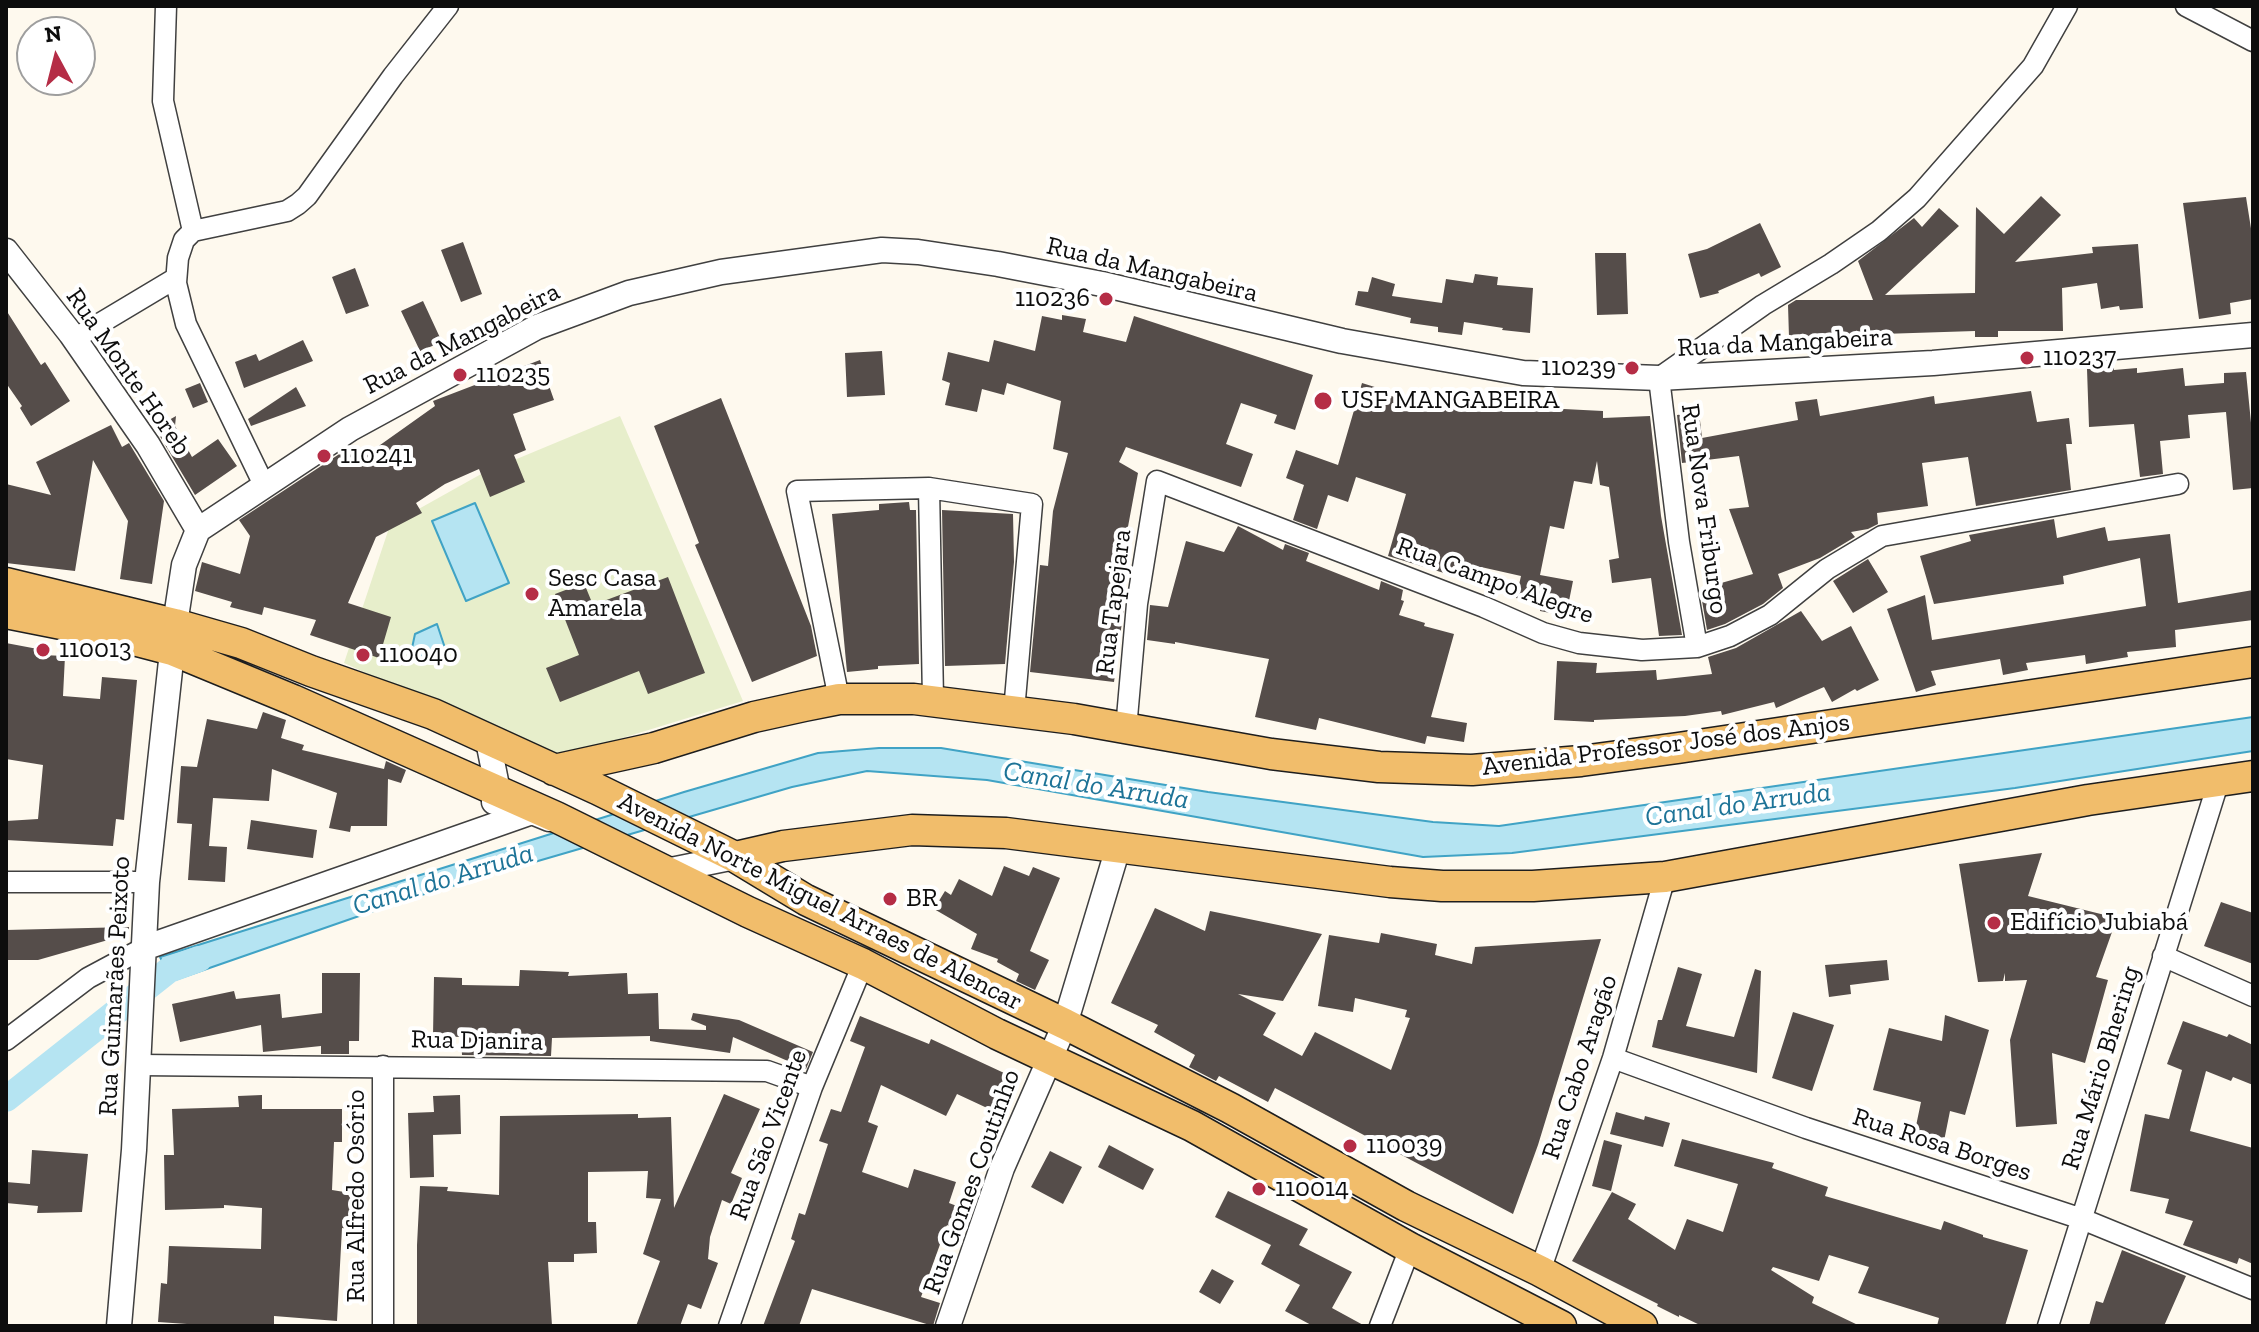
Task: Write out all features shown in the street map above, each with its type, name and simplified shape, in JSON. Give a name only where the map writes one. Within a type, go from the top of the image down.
[{"type":"main road","name":"Avenida Norte Miguel Arraes de Alencar","points":[[6,583],[174,637],[293,700],[498,791],[863,964],[997,1034],[1192,1126],[1410,1248],[1561,1326]]},
{"type":"main road","name":"Avenida Norte Miguel Arraes de Alencar","points":[[6,613],[107,633],[241,643],[433,714],[740,856],[806,900],[1065,1024],[1230,1108],[1406,1206],[1540,1271],[1642,1326]]},
{"type":"main road","name":"Avenida Professor José dos Anjos","points":[[554,770],[654,748],[754,717],[839,699],[933,699],[1271,754],[1363,766],[1472,770],[1581,761],[1678,748],[2253,662]]},
{"type":"main road","points":[[654,748],[628,776],[628,790],[635,803],[740,856],[825,840],[928,831],[1006,833],[1374,881],[1442,886],[1533,886],[1665,877],[2042,808],[2253,776]]},
{"type":"main road","points":[[806,900],[801,882],[801,862],[806,851],[825,840]]},
{"type":"street","points":[[166,6],[163,101],[193,231]]},
{"type":"street","points":[[264,485],[186,324],[176,278],[184,240],[193,231],[287,211],[298,204],[448,6]]},
{"type":"street","points":[[1659,378],[1763,305],[1867,239],[1917,198],[2033,66],[2067,6]]},
{"type":"street","points":[[2186,6],[2253,41]]},
{"type":"street","name":"Rua da Mangabeira","points":[[198,530],[364,421],[537,327],[583,308],[629,293],[721,272],[882,250],[998,264],[1102,284],[1342,341],[1523,373],[1659,378],[1933,363],[2253,335]]},
{"type":"street","name":"Rua Monte Horeb","points":[[6,251],[74,339],[148,445],[198,530]]},
{"type":"street","points":[[74,339],[176,278]]},
{"type":"street","name":"Rua Nova Friburgo","points":[[1659,378],[1679,542],[1697,647]]},
{"type":"street","name":"Rua Campo Alegre","points":[[1157,481],[1555,636],[1610,648],[1642,650],[1697,647],[1730,636],[1770,615],[1827,569],[1882,536],[2178,484]]},
{"type":"street","name":"Rua Tapejara","points":[[1126,729],[1137,604],[1157,481]]},
{"type":"street","points":[[839,699],[797,491],[929,488],[1032,504],[1014,711]]},
{"type":"street","points":[[929,488],[933,699]]},
{"type":"street","points":[[174,637],[184,565],[198,530]]},
{"type":"street","name":"Rua Guimarães Peixoto","points":[[119,1326],[139,1065],[147,882],[174,637]]},
{"type":"street","points":[[486,827],[498,791],[488,741]]},
{"type":"street","name":"Rua Mário Bhering","points":[[2048,1326],[2219,780]]},
{"type":"street","points":[[6,1040],[88,978],[486,827],[544,814]]},
{"type":"street","name":"Rua Gomes Coutinho","points":[[948,1326],[1002,1168],[1065,1024],[1118,848]]},
{"type":"street","points":[[666,871],[740,856]]},
{"type":"street","name":"Rua Cabo Aragão","points":[[1540,1271],[1613,1058],[1665,877]]},
{"type":"street","points":[[6,882],[147,882]]},
{"type":"street","points":[[2163,956],[2253,996]]},
{"type":"street","name":"Rua São Vicente","points":[[729,1326],[812,1087],[863,964]]},
{"type":"street","name":"Rua Rosa Borges","points":[[1613,1058],[1806,1128],[2082,1219],[2253,1289]]},
{"type":"street","name":"Rua Djanira","points":[[139,1065],[767,1071],[812,1087]]},
{"type":"street","name":"Rua Alfredo Osório","points":[[383,1066],[383,1326]]},
{"type":"street","points":[[1380,1326],[1410,1248]]},
{"type":"green space","name":"Sesc Casa Amarela","points":[[620,416],[743,701],[554,759],[344,663],[390,525],[483,473]]},
{"type":"water","points":[[475,503],[509,583],[466,601],[432,521]]},
{"type":"water","points":[[437,624],[446,651],[428,662],[412,648],[415,634]]},
{"type":"water","points":[[2253,717],[2253,751],[2015,788],[1512,853],[1423,857],[987,780],[867,771],[792,787],[411,898],[172,981],[160,957],[684,792],[818,753],[879,748],[941,748],[1208,792],[1433,822],[1499,826]]},
{"type":"building","points":[[2041,196],[2061,215],[2015,262],[2093,253],[2092,247],[2138,244],[2143,308],[2120,310],[2119,306],[2101,309],[2097,283],[2062,288],[2063,331],[1998,331],[1998,337],[1975,337],[1975,331],[1789,337],[1788,305],[1796,300],[1873,300],[1858,261],[1914,218],[1922,227],[1939,208],[1959,226],[1885,295],[1975,293],[1976,207],[2004,234]]},
{"type":"building","points":[[2246,197],[2253,241],[2253,299],[2230,303],[2231,314],[2199,319],[2183,203]]},
{"type":"building","points":[[1760,223],[1781,267],[1700,298],[1688,254],[1707,249]]},
{"type":"building","points":[[463,242],[482,294],[461,302],[441,250]]},
{"type":"building","points":[[1595,253],[1626,253],[1628,314],[1597,315]]},
{"type":"building","points":[[355,268],[369,306],[346,314],[332,277]]},
{"type":"building","points":[[1475,274],[1498,277],[1497,285],[1533,288],[1530,333],[1464,322],[1462,335],[1438,332],[1438,327],[1410,323],[1411,318],[1355,305],[1358,291],[1368,292],[1372,277],[1395,284],[1392,296],[1442,303],[1446,279],[1473,283]]},
{"type":"building","points":[[423,301],[442,342],[420,351],[401,311]]},
{"type":"building","points":[[6,310],[41,365],[45,362],[70,401],[31,426],[6,383]]},
{"type":"building","points":[[1062,315],[1086,319],[1083,332],[1126,342],[1134,316],[1313,375],[1295,430],[1274,423],[1277,415],[1241,403],[1226,444],[1253,454],[1241,487],[1126,447],[1119,462],[1138,473],[1116,591],[1126,592],[1114,682],[1030,672],[1040,565],[1048,566],[1053,511],[1068,453],[1053,449],[1061,401],[1007,383],[1004,395],[982,389],[977,412],[945,405],[950,383],[942,380],[948,352],[989,362],[994,340],[1035,351],[1042,316],[1062,320]]},
{"type":"building","points":[[303,340],[313,361],[244,388],[235,362],[256,354],[259,361]]},
{"type":"building","points":[[882,351],[885,395],[847,397],[845,353]]},
{"type":"building","points":[[540,360],[554,400],[513,414],[526,450],[514,455],[525,482],[490,497],[479,469],[445,484],[416,503],[422,513],[376,537],[348,603],[391,617],[379,658],[310,635],[316,620],[264,607],[262,615],[230,607],[232,602],[195,591],[202,562],[240,574],[250,536],[239,520],[350,447],[359,460],[435,406],[433,401]]},
{"type":"building","points":[[2114,367],[2114,370],[2137,368],[2137,373],[2183,368],[2185,386],[2224,383],[2224,373],[2246,372],[2253,443],[2253,488],[2233,490],[2226,412],[2188,415],[2190,438],[2160,441],[2163,474],[2140,477],[2134,424],[2089,427],[2087,369]]},
{"type":"building","points":[[200,383],[208,402],[193,408],[185,389]]},
{"type":"building","points":[[1362,383],[1381,389],[1380,393],[1421,404],[1472,411],[1498,411],[1498,404],[1524,406],[1524,402],[1544,403],[1544,408],[1603,411],[1603,418],[1650,416],[1661,516],[1682,635],[1659,636],[1651,578],[1612,583],[1609,560],[1619,558],[1609,487],[1600,485],[1597,461],[1592,484],[1574,481],[1564,529],[1550,526],[1540,575],[1573,581],[1566,616],[1540,611],[1541,603],[1516,598],[1521,576],[1481,567],[1477,583],[1388,556],[1406,494],[1356,477],[1348,502],[1328,495],[1317,529],[1293,520],[1304,485],[1286,478],[1296,450],[1338,465]]},
{"type":"building","points":[[296,387],[306,406],[251,426],[248,419]]},
{"type":"building","points":[[2031,391],[2037,422],[2069,418],[2072,444],[2066,444],[2071,490],[1976,506],[1968,457],[1922,463],[1928,506],[1877,513],[1878,524],[1851,532],[1855,537],[1820,558],[1778,574],[1783,588],[1763,604],[1707,630],[1700,589],[1753,574],[1729,509],[1749,507],[1739,456],[1682,463],[1677,415],[1699,412],[1702,438],[1798,420],[1795,402],[1817,399],[1820,416],[1934,396],[1935,404]]},
{"type":"building","points":[[721,398],[811,626],[817,656],[752,682],[695,545],[699,543],[654,426]]},
{"type":"building","points":[[176,416],[175,426],[192,457],[218,439],[237,466],[195,495],[155,428]]},
{"type":"building","points":[[111,425],[122,447],[129,443],[164,501],[152,584],[120,579],[128,521],[93,460],[75,571],[6,563],[6,484],[51,495],[36,462]]},
{"type":"building","points":[[909,502],[910,510],[916,510],[919,664],[878,666],[878,669],[847,672],[832,514],[879,510],[879,504]]},
{"type":"building","points":[[942,510],[1013,514],[1014,562],[1005,664],[945,666]]},
{"type":"building","points":[[2054,519],[2057,538],[2105,527],[2108,541],[2170,534],[2178,603],[2253,590],[2253,620],[2175,630],[2176,647],[2127,652],[2128,657],[2086,664],[2085,655],[2026,663],[2028,670],[2003,675],[2000,659],[1931,671],[1936,685],[1916,692],[1887,609],[1925,595],[1932,640],[2146,606],[2140,558],[2063,576],[2064,584],[1934,604],[1920,556],[1971,541],[1969,535]]},
{"type":"building","points":[[1238,526],[1283,550],[1285,544],[1309,553],[1306,561],[1379,590],[1381,581],[1403,590],[1401,600],[1404,601],[1399,615],[1454,634],[1431,717],[1467,723],[1464,742],[1427,736],[1425,744],[1319,718],[1316,730],[1255,717],[1269,659],[1147,640],[1150,605],[1168,607],[1186,541],[1224,552]]},
{"type":"building","points":[[1868,559],[1888,592],[1853,613],[1833,581]]},
{"type":"building","points":[[668,577],[705,673],[648,694],[639,671],[560,702],[546,668],[579,655],[555,594],[584,583],[593,605]]},
{"type":"building","points":[[1801,611],[1822,641],[1851,626],[1879,680],[1832,702],[1824,687],[1776,708],[1774,702],[1722,715],[1721,711],[1594,722],[1554,720],[1557,661],[1597,663],[1596,673],[1656,670],[1657,680],[1712,674],[1708,657],[1736,648]]},
{"type":"building","points":[[6,643],[43,650],[42,655],[65,656],[63,696],[100,699],[102,677],[137,680],[124,820],[116,819],[113,846],[6,840],[6,821],[38,819],[43,765],[6,759]]},
{"type":"building","points":[[263,712],[286,720],[281,738],[304,745],[302,750],[384,769],[386,761],[406,770],[401,783],[388,779],[387,826],[351,826],[350,832],[329,828],[337,793],[272,769],[269,801],[213,798],[209,846],[227,847],[225,882],[188,880],[192,824],[177,823],[181,766],[197,767],[207,719],[257,729]]},
{"type":"building","points":[[251,820],[317,830],[313,858],[247,849]]},
{"type":"building","points":[[2042,853],[2028,896],[2117,918],[2096,977],[2108,980],[2085,1063],[2052,1053],[2057,1124],[2016,1127],[2010,1040],[2027,980],[2005,981],[2005,973],[2003,981],[1978,982],[1959,864]]},
{"type":"building","points":[[1004,866],[1029,876],[1033,867],[1060,878],[1030,951],[1049,960],[1035,990],[1016,981],[1019,974],[997,962],[998,959],[971,949],[977,934],[934,909],[945,891],[951,895],[959,879],[992,896]]},
{"type":"building","points":[[2221,902],[2253,913],[2253,964],[2204,946]]},
{"type":"building","points":[[1155,908],[1205,931],[1210,911],[1322,934],[1283,1001],[1238,994],[1276,1013],[1263,1035],[1302,1056],[1315,1032],[1391,1070],[1410,1018],[1405,1017],[1407,1010],[1355,998],[1353,1012],[1318,1006],[1329,935],[1379,943],[1381,933],[1437,944],[1435,955],[1472,964],[1475,947],[1601,939],[1538,1145],[1513,1214],[1275,1088],[1268,1102],[1219,1076],[1216,1081],[1189,1067],[1195,1055],[1154,1032],[1158,1025],[1111,1003]]},
{"type":"building","points":[[129,927],[129,934],[38,960],[6,960],[6,930]]},
{"type":"building","points":[[1887,960],[1889,980],[1850,985],[1851,994],[1829,997],[1825,965]]},
{"type":"building","points":[[1678,967],[1702,974],[1686,1026],[1734,1037],[1755,969],[1761,971],[1757,1073],[1652,1047],[1658,1020],[1662,1020]]},
{"type":"building","points":[[520,970],[569,972],[568,976],[627,973],[628,994],[658,993],[659,1029],[706,1030],[706,1026],[691,1020],[693,1013],[739,1020],[813,1052],[806,1069],[733,1037],[730,1053],[650,1041],[650,1036],[552,1038],[551,1056],[462,1055],[461,1037],[433,1036],[434,977],[462,978],[462,985],[519,986]]},
{"type":"building","points":[[322,973],[360,973],[359,1041],[349,1041],[349,1054],[321,1054],[321,1046],[263,1052],[261,1025],[180,1042],[172,1004],[234,991],[236,999],[280,994],[282,1018],[322,1013]]},
{"type":"building","points":[[1793,1012],[1834,1025],[1812,1091],[1772,1078]]},
{"type":"building","points":[[1945,1015],[1989,1030],[1965,1115],[1950,1111],[1942,1151],[1912,1145],[1921,1102],[1873,1090],[1889,1028],[1942,1041]]},
{"type":"building","points":[[860,1016],[929,1044],[931,1039],[1017,1079],[1000,1114],[957,1094],[946,1116],[881,1085],[868,1122],[878,1126],[862,1172],[908,1188],[914,1169],[956,1182],[949,1203],[962,1208],[953,1228],[947,1225],[921,1297],[940,1303],[933,1326],[812,1289],[799,1326],[763,1326],[795,1241],[791,1239],[799,1213],[805,1215],[828,1144],[819,1141],[831,1109],[841,1112],[865,1047],[850,1041]]},
{"type":"building","points":[[2183,1021],[2227,1037],[2229,1034],[2253,1045],[2253,1085],[2233,1077],[2231,1081],[2206,1071],[2190,1131],[2253,1148],[2253,1264],[2239,1258],[2237,1264],[2183,1245],[2193,1221],[2165,1213],[2169,1199],[2130,1191],[2145,1114],[2169,1119],[2182,1070],[2167,1064]]},
{"type":"building","points":[[724,1094],[760,1109],[731,1173],[742,1178],[731,1204],[722,1200],[710,1237],[708,1259],[718,1263],[701,1309],[688,1304],[680,1326],[636,1326],[660,1261],[643,1254],[661,1199],[646,1198],[648,1171],[588,1172],[588,1222],[596,1222],[597,1253],[574,1254],[574,1262],[548,1262],[552,1326],[417,1326],[420,1186],[499,1195],[500,1116],[638,1114],[638,1118],[671,1117],[674,1208]]},
{"type":"building","points":[[262,1095],[262,1109],[342,1109],[342,1142],[334,1142],[332,1190],[363,1195],[359,1230],[342,1228],[337,1321],[274,1316],[274,1326],[158,1322],[161,1283],[167,1284],[169,1246],[261,1249],[262,1208],[224,1205],[224,1208],[165,1210],[164,1155],[174,1155],[172,1109],[239,1107],[238,1096]]},
{"type":"building","points":[[460,1095],[461,1134],[433,1135],[434,1177],[410,1178],[408,1113],[434,1112],[433,1096]]},
{"type":"building","points":[[1616,1112],[1670,1123],[1663,1147],[1610,1134]]},
{"type":"building","points":[[1682,1139],[1774,1163],[1772,1168],[1828,1187],[1825,1196],[1941,1230],[1944,1221],[2028,1250],[2005,1326],[1937,1326],[1939,1318],[1858,1293],[1869,1267],[1829,1255],[1819,1281],[1773,1267],[1771,1270],[1814,1297],[1812,1303],[1860,1326],[1702,1326],[1572,1261],[1612,1192],[1636,1204],[1628,1219],[1675,1250],[1687,1219],[1723,1232],[1738,1184],[1674,1166]]},
{"type":"building","points":[[1604,1140],[1622,1145],[1611,1191],[1592,1186]]},
{"type":"building","points":[[1109,1145],[1154,1169],[1143,1190],[1098,1167]]},
{"type":"building","points":[[32,1150],[88,1154],[82,1212],[37,1213],[38,1206],[6,1203],[6,1182],[30,1184]]},
{"type":"building","points":[[1050,1151],[1082,1167],[1063,1204],[1031,1187]]},
{"type":"building","points":[[1228,1191],[1308,1229],[1299,1245],[1352,1272],[1332,1308],[1365,1326],[1313,1326],[1285,1311],[1300,1285],[1261,1264],[1271,1245],[1215,1217]]},
{"type":"building","points":[[2122,1250],[2186,1276],[2164,1326],[2089,1326],[2096,1301],[2103,1303]]},
{"type":"building","points":[[1212,1269],[1234,1281],[1220,1304],[1199,1292]]},
{"type":"waterway","name":"Canal do Arruda","points":[[6,1099],[169,970],[199,959]]},
{"type":"place","name":"110236","points":[[1106,299]]},
{"type":"place","name":"110237","points":[[2027,358]]},
{"type":"place","name":"110239","points":[[1632,368]]},
{"type":"place","name":"110235","points":[[460,375]]},
{"type":"place","name":"USF MANGABEIRA","points":[[1323,401]]},
{"type":"place","name":"110241","points":[[324,456]]},
{"type":"place","name":"Sesc Casa Amarela","points":[[532,594]]},
{"type":"place","name":"110013","points":[[43,650]]},
{"type":"place","name":"110040","points":[[363,655]]},
{"type":"place","name":"BR","points":[[890,899]]},
{"type":"place","name":"Edifício Jubiabá","points":[[1994,923]]},
{"type":"place","name":"110039","points":[[1350,1146]]},
{"type":"place","name":"110014","points":[[1259,1189]]}]
